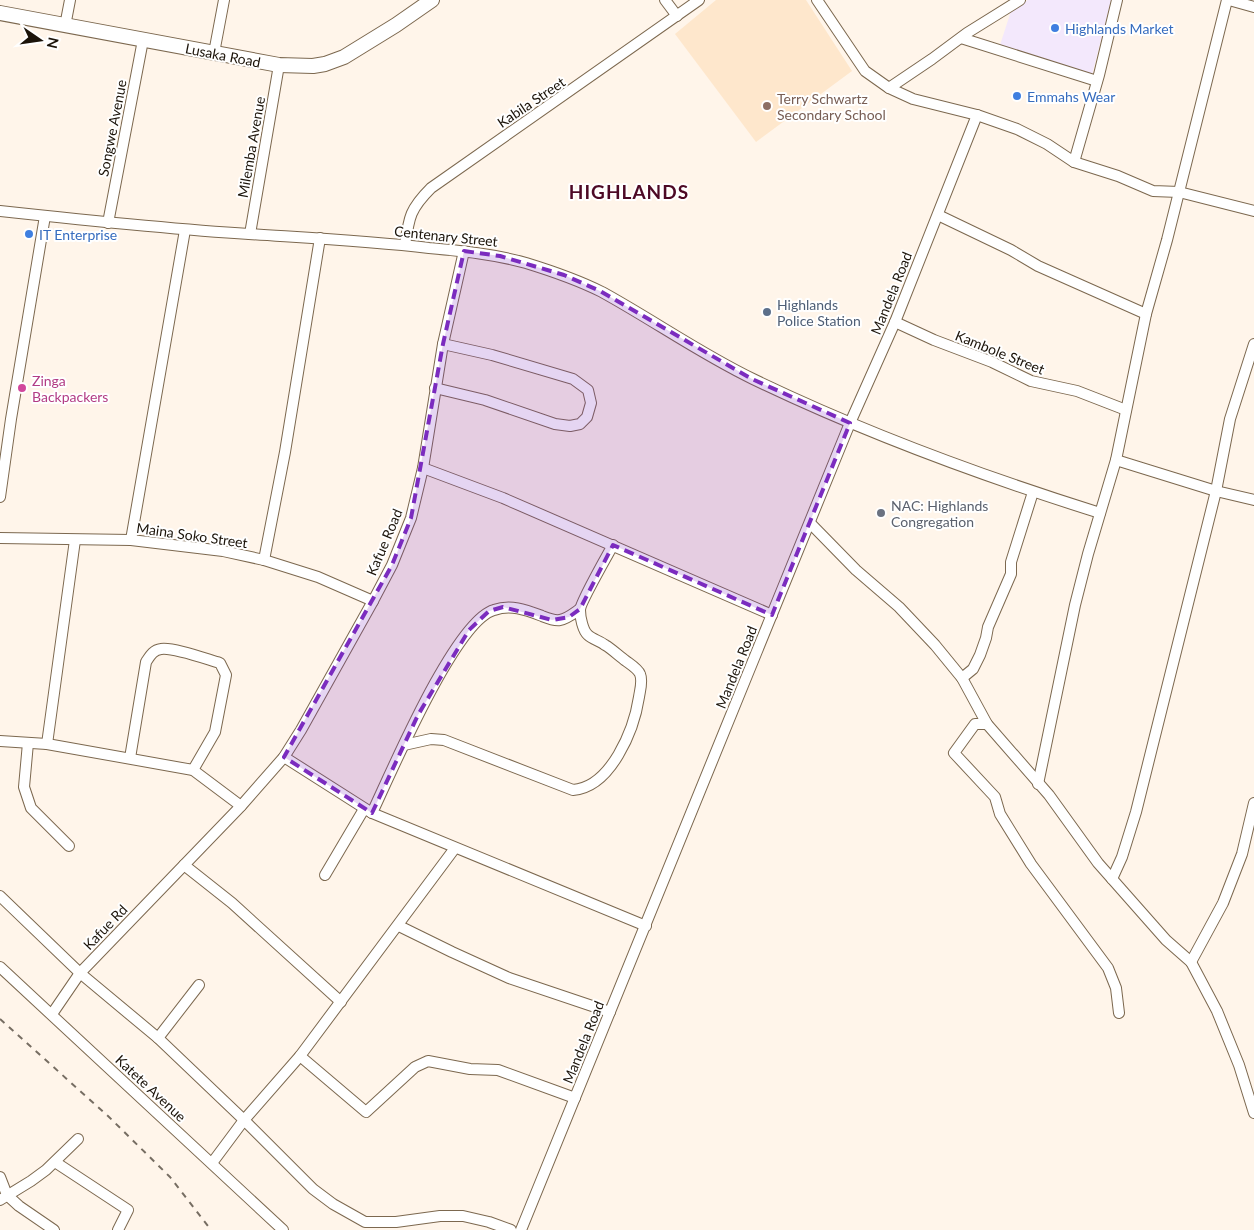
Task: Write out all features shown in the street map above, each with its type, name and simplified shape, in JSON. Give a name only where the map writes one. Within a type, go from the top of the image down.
[{"type":"highway","name":"Lusaka Road","points":[[0,13],[279,65],[313,66],[326,64],[344,57],[396,25],[425,2]]},
{"type":"street","points":[[65,26],[70,0]]},
{"type":"street","points":[[214,53],[224,0]]},
{"type":"street","points":[[665,0],[677,16]]},
{"type":"street","name":"Kabila Street","points":[[405,245],[411,213],[418,201],[431,188],[698,0]]},
{"type":"street","points":[[889,88],[1020,0]]},
{"type":"street","points":[[1074,162],[1117,0]]},
{"type":"street","points":[[1038,784],[1075,605],[1116,460],[1146,314],[1228,0],[1254,7]]},
{"type":"street","points":[[822,2],[866,71],[889,88],[913,98],[977,115],[1017,129],[1047,144],[1074,162],[1118,176],[1153,191],[1179,192],[1254,211]]},
{"type":"street","points":[[961,38],[1097,81]]},
{"type":"street","name":"Songwe Avenue","points":[[108,223],[143,40]]},
{"type":"street","name":"Milemba Avenue","points":[[250,234],[279,65]]},
{"type":"street","name":"Mandela Road","points":[[521,1230],[850,423],[895,322],[977,115]]},
{"type":"street","name":"Centenary Street","points":[[0,211],[184,230],[405,245],[500,256],[573,279],[600,291],[752,379],[850,423],[961,466],[1100,514]]},
{"type":"street","points":[[938,215],[1011,250],[1038,266],[1089,287],[1146,314]]},
{"type":"street","points":[[0,497],[10,419],[45,216]]},
{"type":"street","points":[[131,540],[184,230]]},
{"type":"street","points":[[264,560],[289,433],[320,238]]},
{"type":"street","name":"Kafue Road","points":[[241,806],[284,757],[301,730],[373,601],[392,565],[405,533],[411,518],[423,468],[443,344],[464,252]]},
{"type":"street","name":"Kambole Street","points":[[895,322],[934,340],[992,362],[1031,381],[1077,391],[1126,410]]},
{"type":"street","points":[[436,388],[485,400],[556,424],[570,426],[580,424],[587,417],[591,403],[588,390],[573,379],[492,355],[443,344]]},
{"type":"street","points":[[1112,879],[1122,857],[1136,812],[1216,491],[1230,419],[1254,344]]},
{"type":"street","points":[[1116,460],[1216,491],[1254,500]]},
{"type":"street","points":[[423,468],[475,486],[772,615]]},
{"type":"street","points":[[962,678],[973,668],[1011,574],[1010,562],[1033,492]]},
{"type":"street","points":[[810,523],[856,570],[899,607],[935,645],[962,678],[987,724],[1049,795],[1098,863],[1166,940],[1191,962],[1221,1020],[1240,1065],[1254,1113]]},
{"type":"street","name":"Maina Soko Street","points":[[0,538],[131,540],[223,551],[264,560],[318,577],[373,601]]},
{"type":"street","points":[[47,744],[75,540]]},
{"type":"street","points":[[325,875],[368,811],[448,659],[469,630],[489,611],[503,607],[524,609],[552,620],[568,617],[580,609],[613,545]]},
{"type":"street","points":[[404,745],[431,739],[444,740],[572,790],[581,790],[591,785],[620,754],[631,730],[638,705],[641,682],[640,673],[631,665],[605,645],[588,636],[584,630],[580,609]]},
{"type":"street","points":[[130,758],[146,662],[153,652],[161,649],[172,650],[220,663],[226,675],[215,732],[193,770]]},
{"type":"street","points":[[987,724],[975,724],[954,753],[995,797],[1000,814],[1032,864],[1108,968],[1116,988],[1119,1013]]},
{"type":"street","points":[[0,741],[47,744],[193,770],[241,806]]},
{"type":"street","points":[[28,743],[24,788],[31,808],[69,846]]},
{"type":"street","points":[[284,757],[368,811],[646,926]]},
{"type":"street","points":[[1191,962],[1222,903],[1239,862],[1254,803]]},
{"type":"street","name":"Kafue Rd","points":[[52,1014],[80,973],[241,806]]},
{"type":"street","points":[[212,1163],[244,1120],[300,1056],[399,926],[455,848]]},
{"type":"street","points":[[184,865],[232,903],[341,1002]]},
{"type":"street","points":[[0,896],[80,973],[158,1038],[313,1189],[333,1204],[365,1222],[396,1222],[440,1216],[463,1216],[489,1222],[511,1230]]},
{"type":"street","points":[[399,926],[509,978],[610,1012]]},
{"type":"street","name":"Katete Avenue","points":[[0,967],[283,1230]]},
{"type":"street","points":[[158,1038],[199,985]]},
{"type":"street","points":[[300,1056],[366,1112],[415,1067],[428,1061],[470,1069],[498,1070],[575,1098]]},
{"type":"street","points":[[4,1198],[31,1182],[78,1139]]},
{"type":"street","points":[[55,1162],[128,1210],[118,1230]]},
{"type":"street","points":[[0,1176],[4,1198]]},
{"type":"street","points":[[4,1198],[54,1230]]},
{"type":"highlighted area","points":[[464,251],[500,256],[564,275],[600,291],[752,379],[850,423],[772,615],[613,545],[580,609],[569,617],[552,620],[503,607],[489,611],[469,630],[418,715],[372,813],[284,757],[392,565],[411,518],[443,344]]},
{"type":"shaded area","name":"Terry Schwartz Secondary School","points":[[716,0],[806,0],[852,71],[756,142],[675,34]]},
{"type":"shaded area","name":"Highlands Market","points":[[1028,0],[1111,0],[1092,75],[1000,45],[1011,11]]},
{"type":"railway","points":[[0,1019],[108,1116],[170,1177],[211,1230]]},
{"type":"place","name":"Highlands Market","points":[[1055,28]]},
{"type":"place","name":"Emmahs Wear","points":[[1017,96]]},
{"type":"place","name":"Terry Schwartz Secondary School","points":[[767,106]]},
{"type":"place","name":"IT Enterprise","points":[[29,234]]},
{"type":"place","name":"Highlands Police Station","points":[[767,312]]},
{"type":"place","name":"Zinga Backpackers","points":[[22,388]]},
{"type":"place","name":"NAC: Highlands Congregation","points":[[881,513]]},
{"type":"district","name":"HIGHLANDS","points":[[629,191]]}]
